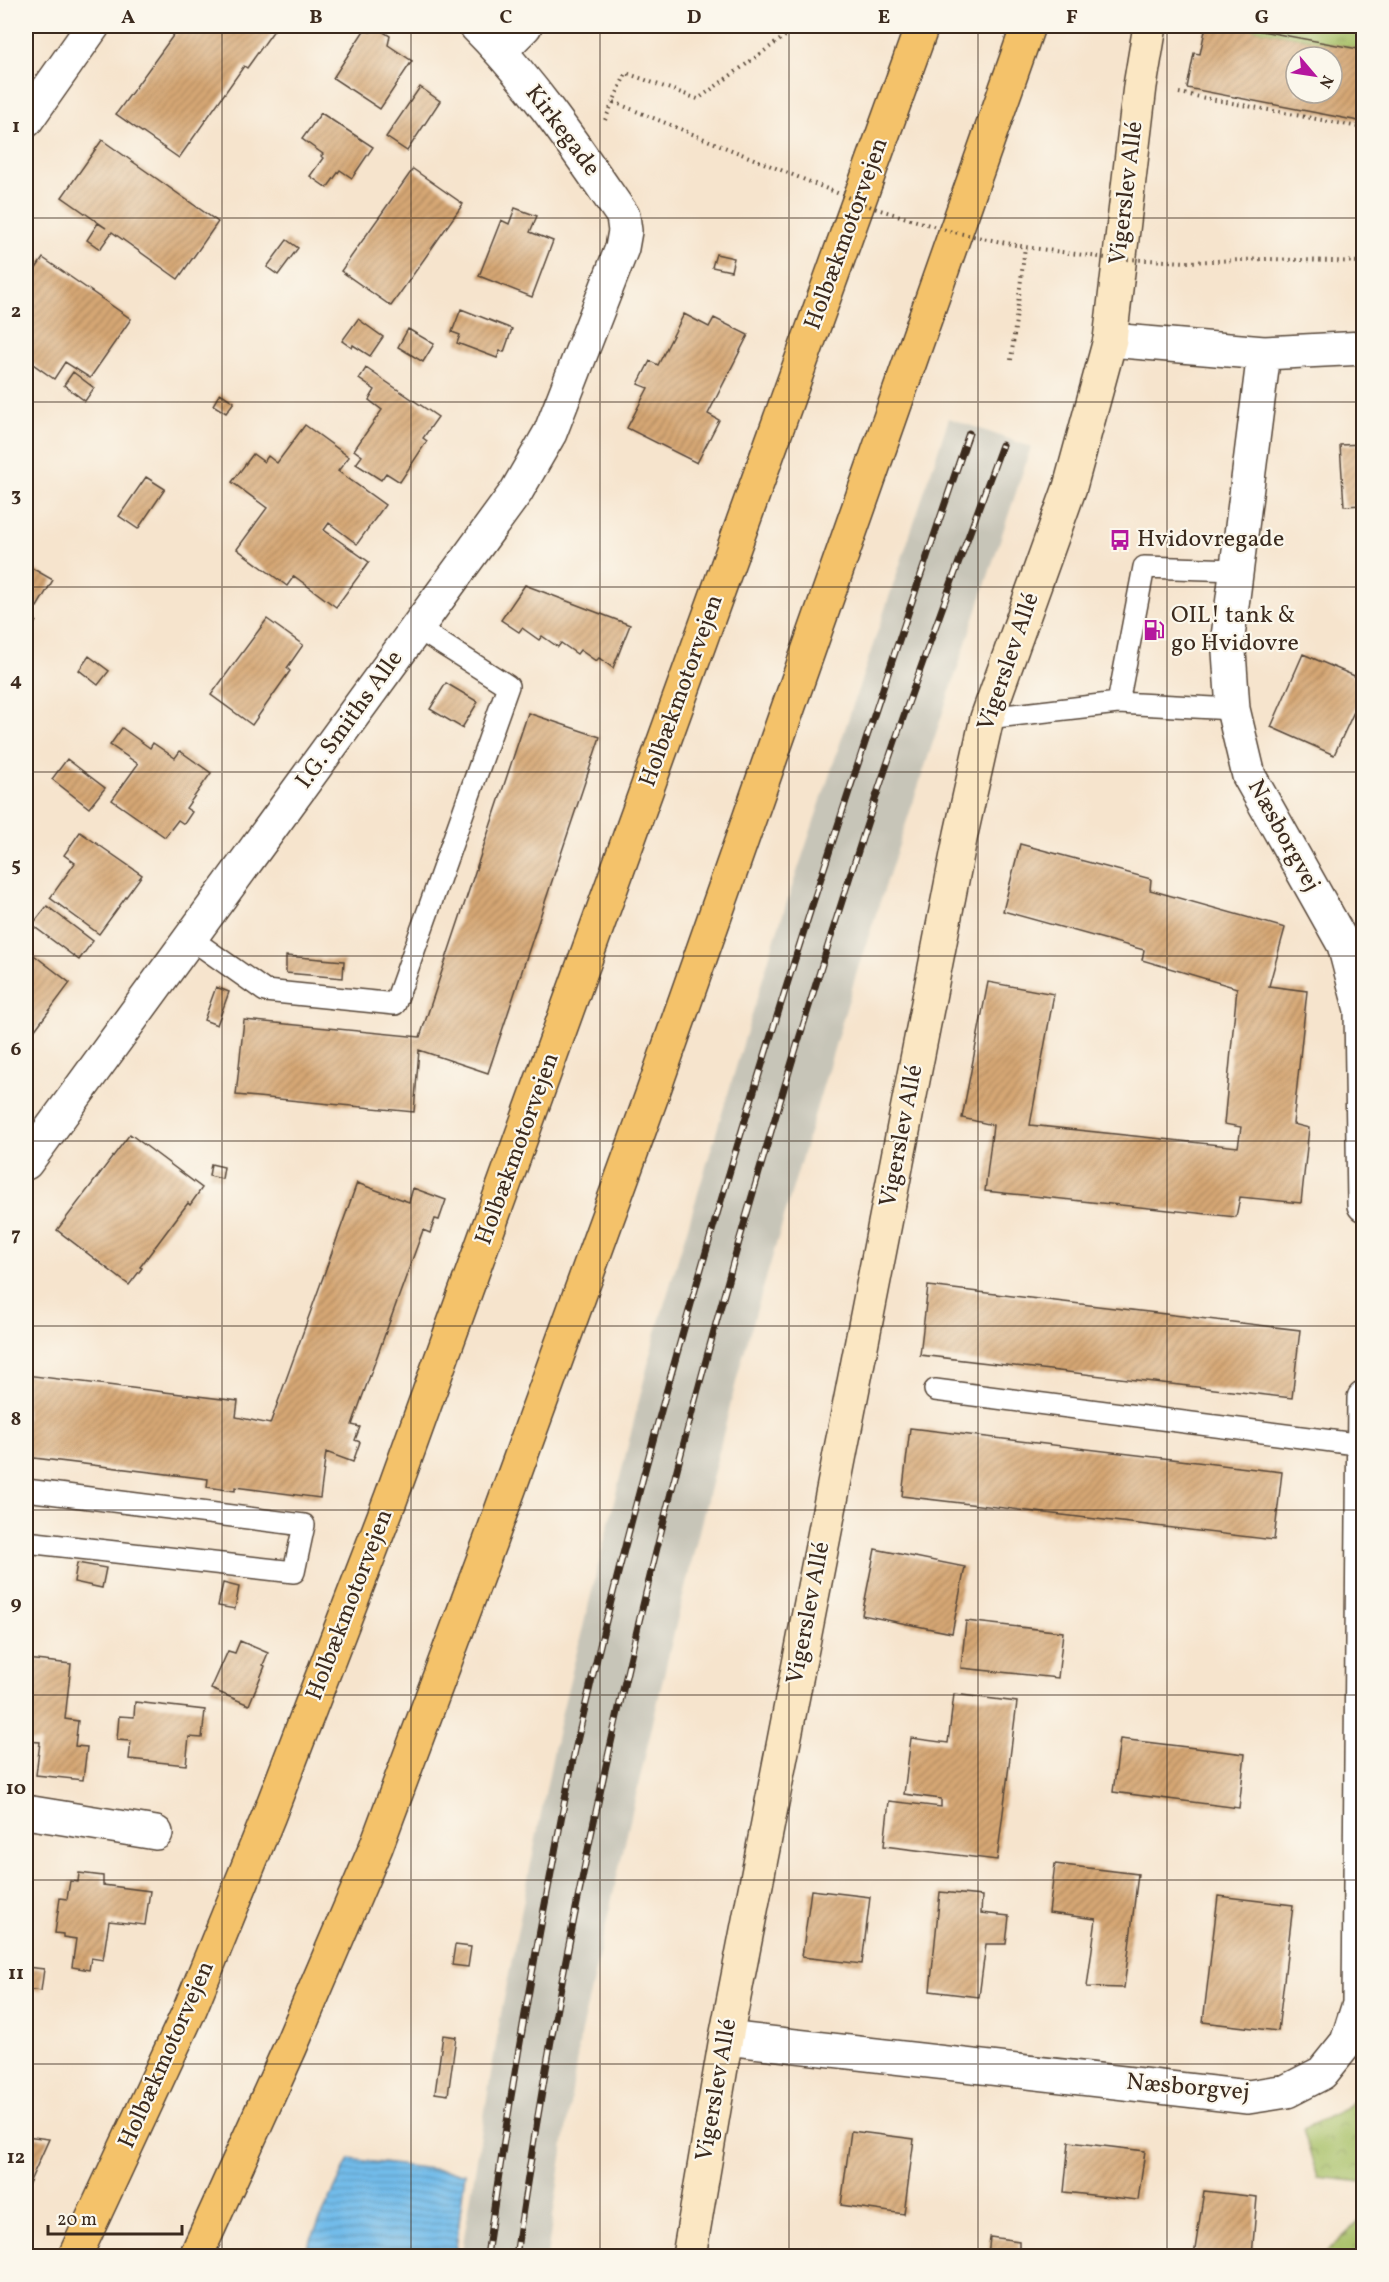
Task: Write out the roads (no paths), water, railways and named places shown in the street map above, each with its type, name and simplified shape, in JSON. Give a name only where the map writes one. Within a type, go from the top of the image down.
[{"type":"main road","name":"Holbækmotorvejen","points":[[75,2256],[190,2009],[269,1815],[391,1498],[922,26]]},
{"type":"main road","points":[[196,2256],[290,2048],[376,1847],[656,1084],[1028,26]]},
{"type":"street","points":[[26,120],[93,26]]},
{"type":"street","name":"Kirkegade","points":[[477,26],[501,50],[585,160],[623,216],[625,231],[622,248]]},
{"type":"street","points":[[501,50],[525,26]]},
{"type":"street","name":"Vigerslev Allé","points":[[688,2256],[726,2038],[956,857],[987,718],[1070,487],[1110,340],[1140,86],[1150,26]]},
{"type":"street","name":"I.G. Smiths Alle","points":[[32,1143],[190,938],[516,492],[550,433],[622,248]]},
{"type":"street","points":[[1110,340],[1264,353],[1364,348]]},
{"type":"street","name":"Næsborgvej","points":[[1264,353],[1228,637],[1233,709],[1249,776],[1344,945],[1361,1010],[1364,1205]]},
{"type":"street","name":"Næsborgvej","points":[[726,2038],[1248,2097],[1287,2091],[1322,2073],[1347,2042],[1359,2004],[1364,1398]]},
{"type":"street","points":[[26,1812],[156,1833]]},
{"type":"lane","points":[[1118,703],[1144,567],[1237,570]]},
{"type":"lane","points":[[190,938],[265,991],[395,1004],[508,686],[417,628]]},
{"type":"lane","points":[[987,718],[1118,703],[1233,709]]},
{"type":"lane","points":[[935,1390],[1363,1445]]},
{"type":"lane","points":[[26,1490],[304,1525],[294,1572],[26,1542]]},
{"type":"water","points":[[349,2159],[465,2173],[455,2256],[303,2256]]},
{"type":"railway","points":[[487,2256],[525,2016],[564,1803],[619,1568],[709,1241],[758,1078],[861,755],[969,433]]},
{"type":"railway","points":[[516,2256],[545,2075],[579,1896],[617,1717],[659,1539],[705,1362],[755,1186],[863,836],[913,689],[1002,445]]},
{"type":"place","name":"Hvidovregade","points":[[1120,540]]},
{"type":"place","name":"OIL! tank & go Hvidovre","points":[[1154,630]]}]
